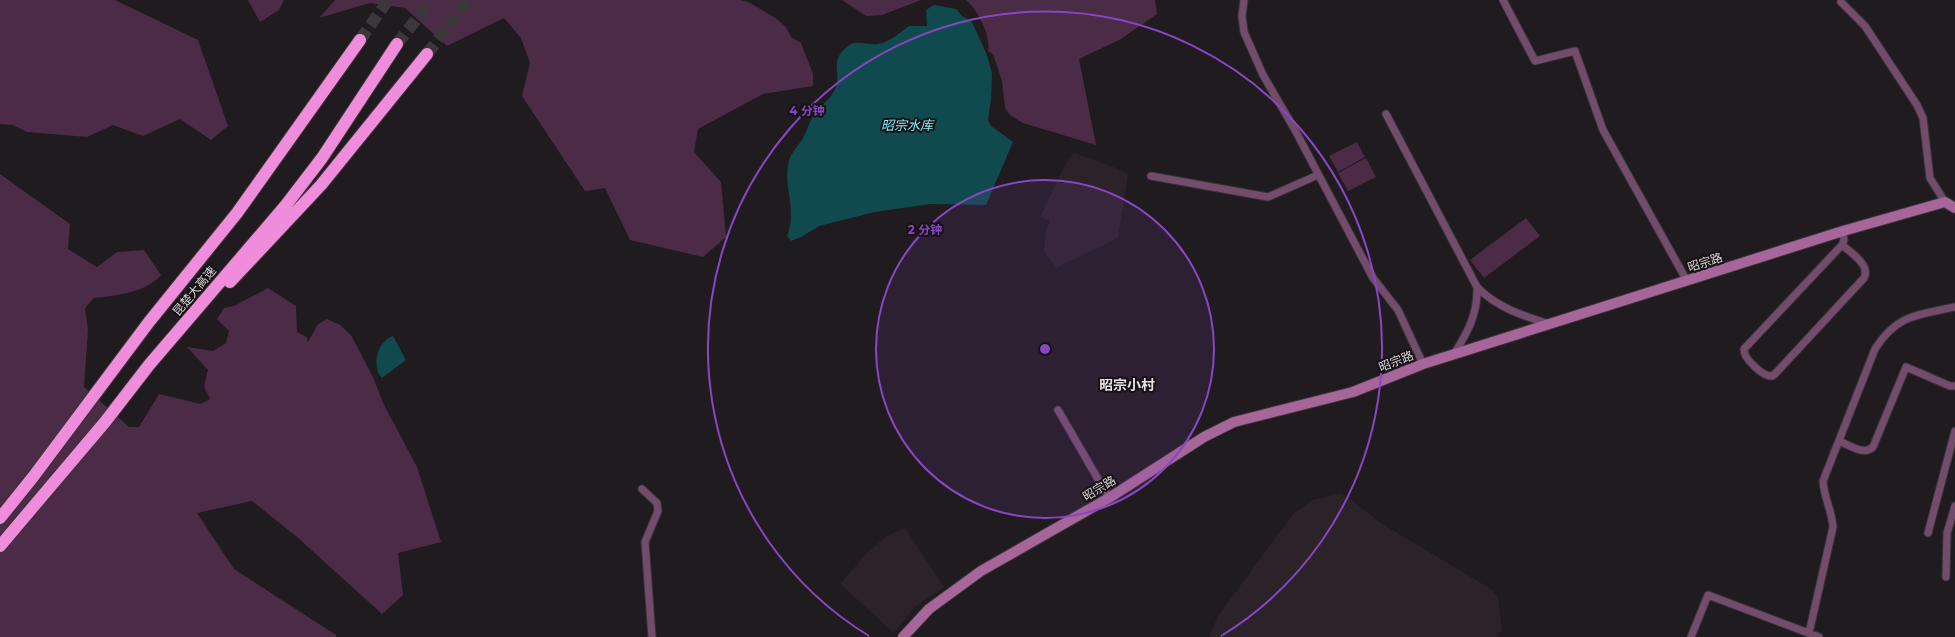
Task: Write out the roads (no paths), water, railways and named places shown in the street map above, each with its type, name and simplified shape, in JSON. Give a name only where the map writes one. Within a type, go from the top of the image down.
[{"type":"highway","name":"昆楚大高速","points":[[0,518],[33,478],[149,322],[237,213],[360,40]]},
{"type":"highway","name":"昆楚大高速","points":[[0,546],[105,422],[149,365],[273,220],[324,155],[397,44]]},
{"type":"highway","points":[[105,422],[186,330],[321,185],[427,54]]},
{"type":"street","points":[[1244,0],[1242,16],[1244,32],[1263,75],[1373,278],[1398,310],[1423,364]]},
{"type":"street","points":[[1503,0],[1534,61],[1575,51],[1603,130],[1687,281]]},
{"type":"street","points":[[1841,2],[1865,26],[1917,105],[1923,118],[1930,178],[1945,202],[1955,208]]},
{"type":"street","points":[[1386,114],[1477,287],[1497,304],[1519,314],[1549,324]]},
{"type":"street","points":[[1151,176],[1268,197],[1318,175]]},
{"type":"street","name":"昭宗路","points":[[904,637],[934,605],[981,571],[1109,498],[1204,437],[1234,422],[1353,392],[1399,372],[1454,354],[1843,231],[1945,202]]},
{"type":"street","points":[[1842,245],[1861,263],[1865,269],[1864,278],[1775,374],[1772,376],[1765,375],[1746,357],[1744,349],[1842,245],[1844,240],[1843,231]]},
{"type":"street","points":[[1454,354],[1472,324],[1477,300],[1477,287]]},
{"type":"street","points":[[1809,633],[1833,527],[1832,515],[1824,494],[1824,481],[1875,349],[1894,325],[1907,317],[1955,307]]},
{"type":"street","points":[[1839,441],[1864,452],[1869,451],[1873,447],[1906,367],[1950,386],[1955,386]]},
{"type":"street","points":[[1058,410],[1109,498]]},
{"type":"street","points":[[1928,533],[1955,431]]},
{"type":"street","points":[[642,489],[657,503],[658,511],[645,542],[652,637]]},
{"type":"street","points":[[1946,577],[1947,533],[1955,506]]},
{"type":"street","points":[[1691,637],[1708,595],[1819,637]]},
{"type":"street","points":[[1792,637],[1795,629]]},
{"type":"water","name":"昭宗水库","points":[[934,5],[956,9],[962,16],[972,22],[987,55],[992,73],[991,99],[988,120],[991,126],[1013,142],[986,205],[930,204],[875,212],[819,226],[791,241],[787,236],[791,216],[787,179],[789,161],[804,137],[813,116],[829,98],[836,87],[837,61],[842,51],[851,44],[855,43],[882,43],[909,26],[927,26],[926,10]]},
{"type":"water","points":[[393,336],[406,360],[382,378],[377,368],[377,355],[383,343]]},
{"type":"tunnel","points":[[360,40],[388,0]]},
{"type":"tunnel","points":[[397,44],[431,0]]},
{"type":"tunnel","points":[[427,54],[468,0]]},
{"type":"district","name":"昭宗小村","points":[[1127,385]]}]
